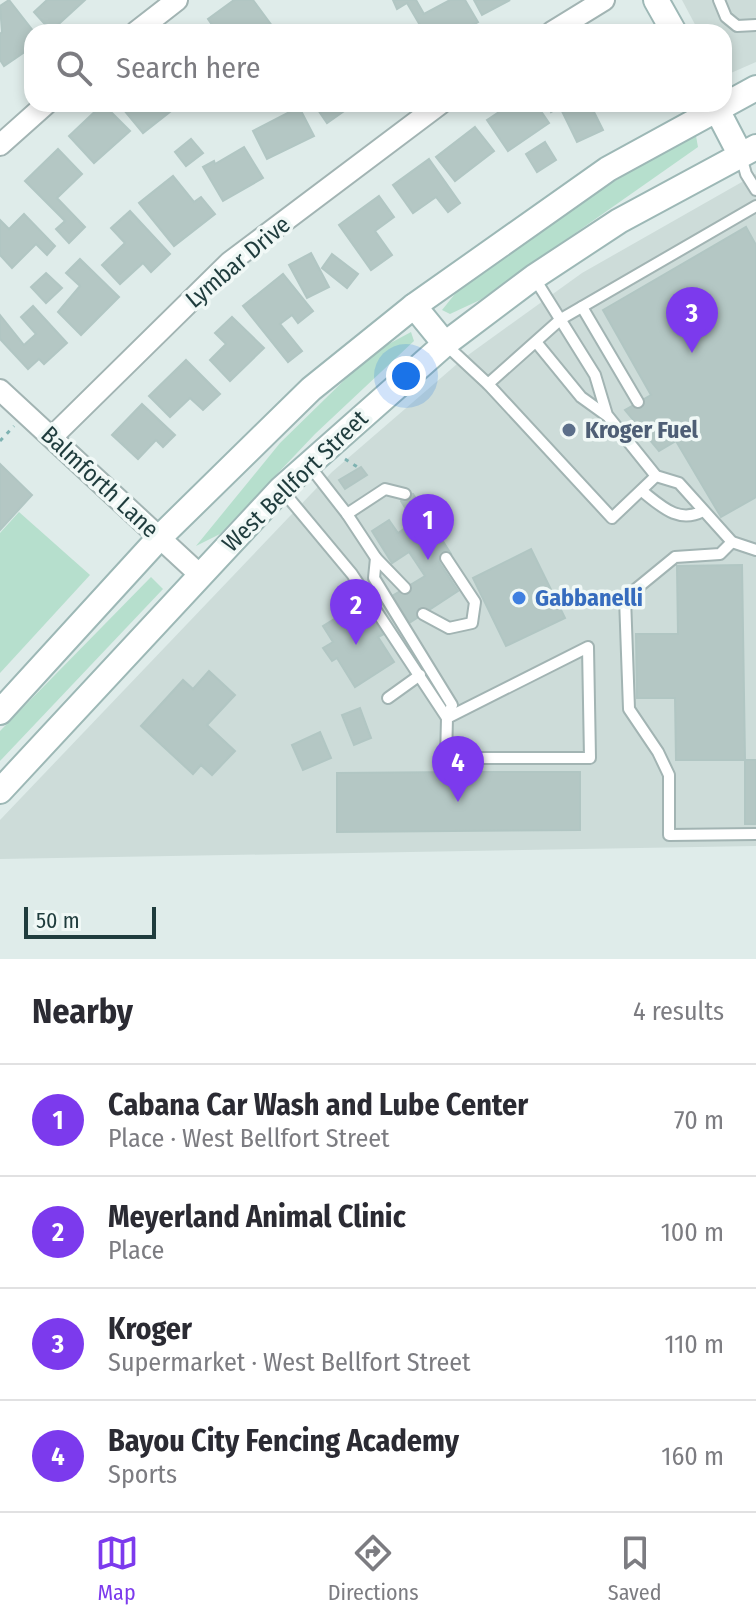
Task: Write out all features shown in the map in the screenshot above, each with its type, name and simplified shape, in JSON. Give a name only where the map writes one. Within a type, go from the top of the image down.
[{"type":"main road","points":[[656,0],[670,24]]},
{"type":"main road","points":[[732,99],[756,88]]},
{"type":"main road","points":[[0,712],[160,537],[311,389],[414,306],[608,169],[707,112]]},
{"type":"main road","points":[[720,112],[748,151]]},
{"type":"main road","name":"West Bellfort Street","points":[[0,791],[281,489],[445,344],[534,277],[619,221],[748,151]]},
{"type":"main road","points":[[414,306],[445,344]]},
{"type":"street","points":[[146,24],[177,0]]},
{"type":"street","points":[[565,24],[604,0]]},
{"type":"street","points":[[0,145],[37,112]]},
{"type":"street","name":"Lymbar Drive","points":[[52,437],[230,262],[429,112]]},
{"type":"street","name":"Balmforth Lane","points":[[0,390],[200,575]]},
{"type":"lane","points":[[719,0],[726,17],[737,26],[756,25]]},
{"type":"lane","points":[[748,151],[746,174],[756,190]]},
{"type":"lane","points":[[488,384],[561,319],[756,206]]},
{"type":"lane","points":[[534,277],[595,375],[607,415]]},
{"type":"lane","points":[[582,307],[638,402]]},
{"type":"lane","points":[[536,342],[581,397],[607,415],[656,476],[679,483],[732,542],[756,550]]},
{"type":"lane","points":[[445,344],[488,384],[612,518],[656,476]]},
{"type":"lane","points":[[308,464],[376,558],[405,588]]},
{"type":"lane","points":[[281,489],[352,574],[447,718]]},
{"type":"lane","points":[[347,514],[385,489],[405,494]]},
{"type":"lane","points":[[642,491],[676,515],[688,516],[703,511]]},
{"type":"lane","points":[[732,542],[720,554],[675,557],[625,598],[629,709],[658,752],[669,775],[669,835],[756,834]]},
{"type":"lane","points":[[376,558],[374,578],[452,705],[447,718],[446,759],[458,759]]},
{"type":"lane","points":[[423,614],[449,628],[472,623],[475,602],[446,558]]},
{"type":"lane","points":[[447,718],[588,647],[590,758],[478,758]]},
{"type":"lane","points":[[388,698],[420,675]]},
{"type":"path","points":[[343,458],[359,468]]},
{"type":"shaded area","points":[[682,0],[756,0],[756,62],[732,72],[732,24],[695,24]]},
{"type":"shaded area","points":[[756,174],[756,846],[0,859],[0,820],[332,472],[464,358],[582,273]]},
{"type":"green space","points":[[696,136],[698,147],[480,300],[450,314],[442,310],[463,284],[521,240],[658,154]]},
{"type":"green space","points":[[411,332],[414,341],[315,434],[220,534],[196,546],[280,443],[372,353]]},
{"type":"green space","points":[[19,512],[90,575],[0,673],[0,533]]},
{"type":"green space","points":[[151,577],[163,589],[0,761],[0,731]]},
{"type":"building","points":[[9,0],[28,24],[24,24],[24,52],[4,66],[0,60],[0,6]]},
{"type":"building","points":[[47,0],[85,0],[59,24],[45,24],[34,12]]},
{"type":"building","points":[[234,0],[253,0],[271,24],[211,24],[208,19]]},
{"type":"building","points":[[393,0],[416,0],[424,14],[450,0],[465,0],[478,22],[419,24],[407,3],[397,9]]},
{"type":"building","points":[[474,0],[510,0],[482,15]]},
{"type":"building","points":[[94,112],[111,112],[130,131],[94,163],[69,136]]},
{"type":"building","points":[[126,112],[170,112],[143,133]]},
{"type":"building","points":[[289,112],[302,112],[314,136],[267,159],[253,131]]},
{"type":"building","points":[[319,112],[343,112],[327,123]]},
{"type":"building","points":[[499,112],[541,112],[549,123],[508,151],[487,120]]},
{"type":"building","points":[[562,112],[594,112],[603,130],[577,142]]},
{"type":"building","points":[[475,127],[494,151],[455,181],[436,157]]},
{"type":"building","points":[[191,139],[203,153],[186,166],[175,152]]},
{"type":"building","points":[[545,142],[556,160],[537,172],[526,154]]},
{"type":"building","points":[[244,147],[263,178],[223,201],[203,167],[214,161],[215,164]]},
{"type":"building","points":[[58,149],[82,174],[57,198],[85,227],[69,243],[56,229],[65,221],[25,181]]},
{"type":"building","points":[[429,159],[460,203],[448,212],[436,197],[413,213],[393,185]]},
{"type":"building","points":[[173,176],[194,202],[201,197],[215,214],[174,246],[139,203]]},
{"type":"building","points":[[379,196],[394,217],[375,231],[392,255],[371,270],[339,225]]},
{"type":"building","points":[[130,211],[170,254],[151,272],[143,263],[120,284],[102,265],[125,243],[111,228]]},
{"type":"building","points":[[24,214],[55,246],[47,255],[36,244],[12,268],[0,255],[0,220],[9,229]]},
{"type":"building","points":[[746,227],[756,245],[756,497],[721,517],[676,441],[659,451],[625,410],[651,395],[603,310]]},
{"type":"building","points":[[311,253],[329,287],[307,298],[289,265]]},
{"type":"building","points":[[332,254],[358,274],[347,288],[322,268]]},
{"type":"building","points":[[80,259],[119,297],[81,335],[58,312],[80,286],[66,273]]},
{"type":"building","points":[[46,273],[62,288],[46,303],[31,287]]},
{"type":"building","points":[[283,274],[313,311],[298,323],[292,315],[280,324],[302,351],[288,362],[243,306]]},
{"type":"building","points":[[33,306],[67,343],[44,364],[39,359],[28,369],[0,339],[0,315],[24,345],[36,334],[21,317]]},
{"type":"building","points":[[232,317],[264,348],[230,381],[210,360],[226,344],[215,333]]},
{"type":"building","points":[[186,360],[220,394],[203,410],[190,398],[170,417],[149,396]]},
{"type":"building","points":[[142,404],[175,435],[163,447],[156,440],[138,459],[112,435]]},
{"type":"building","points":[[0,464],[32,495],[0,530]]},
{"type":"building","points":[[361,467],[367,475],[345,489],[339,480]]},
{"type":"building","points":[[407,493],[413,494],[451,554],[439,562],[458,591],[409,623],[392,596],[425,576],[409,552],[392,563],[372,531],[389,520],[398,533],[414,522],[401,501]]},
{"type":"building","name":"Gabbanelli","points":[[531,549],[565,618],[506,646],[473,578]]},
{"type":"building","points":[[742,565],[745,760],[676,760],[675,698],[637,698],[636,634],[678,634],[677,566]]},
{"type":"building","points":[[352,608],[361,621],[372,614],[384,634],[378,637],[394,662],[355,687],[337,658],[332,661],[323,648],[333,642],[323,626]]},
{"type":"building","points":[[209,671],[235,695],[207,725],[235,751],[212,775],[201,765],[193,774],[141,726],[183,680],[193,689]]},
{"type":"building","points":[[360,708],[371,738],[354,745],[342,715]]},
{"type":"building","points":[[320,732],[331,758],[303,770],[292,745]]},
{"type":"building","points":[[457,749],[478,749],[478,772],[458,772]]},
{"type":"building","points":[[745,760],[756,760],[756,824],[745,824]]},
{"type":"building","points":[[580,772],[580,830],[337,832],[337,773]]},
{"type":"place","name":"Kroger","points":[[692,353]]},
{"type":"place","name":"Kroger Fuel","points":[[569,430]]},
{"type":"place","name":"Cabana Car Wash and Lube Center","points":[[428,560]]},
{"type":"place","name":"Gabbanelli","points":[[519,598]]},
{"type":"place","name":"Meyerland Animal Clinic","points":[[356,645]]},
{"type":"place","name":"Bayou City Fencing Academy","points":[[458,802]]}]
